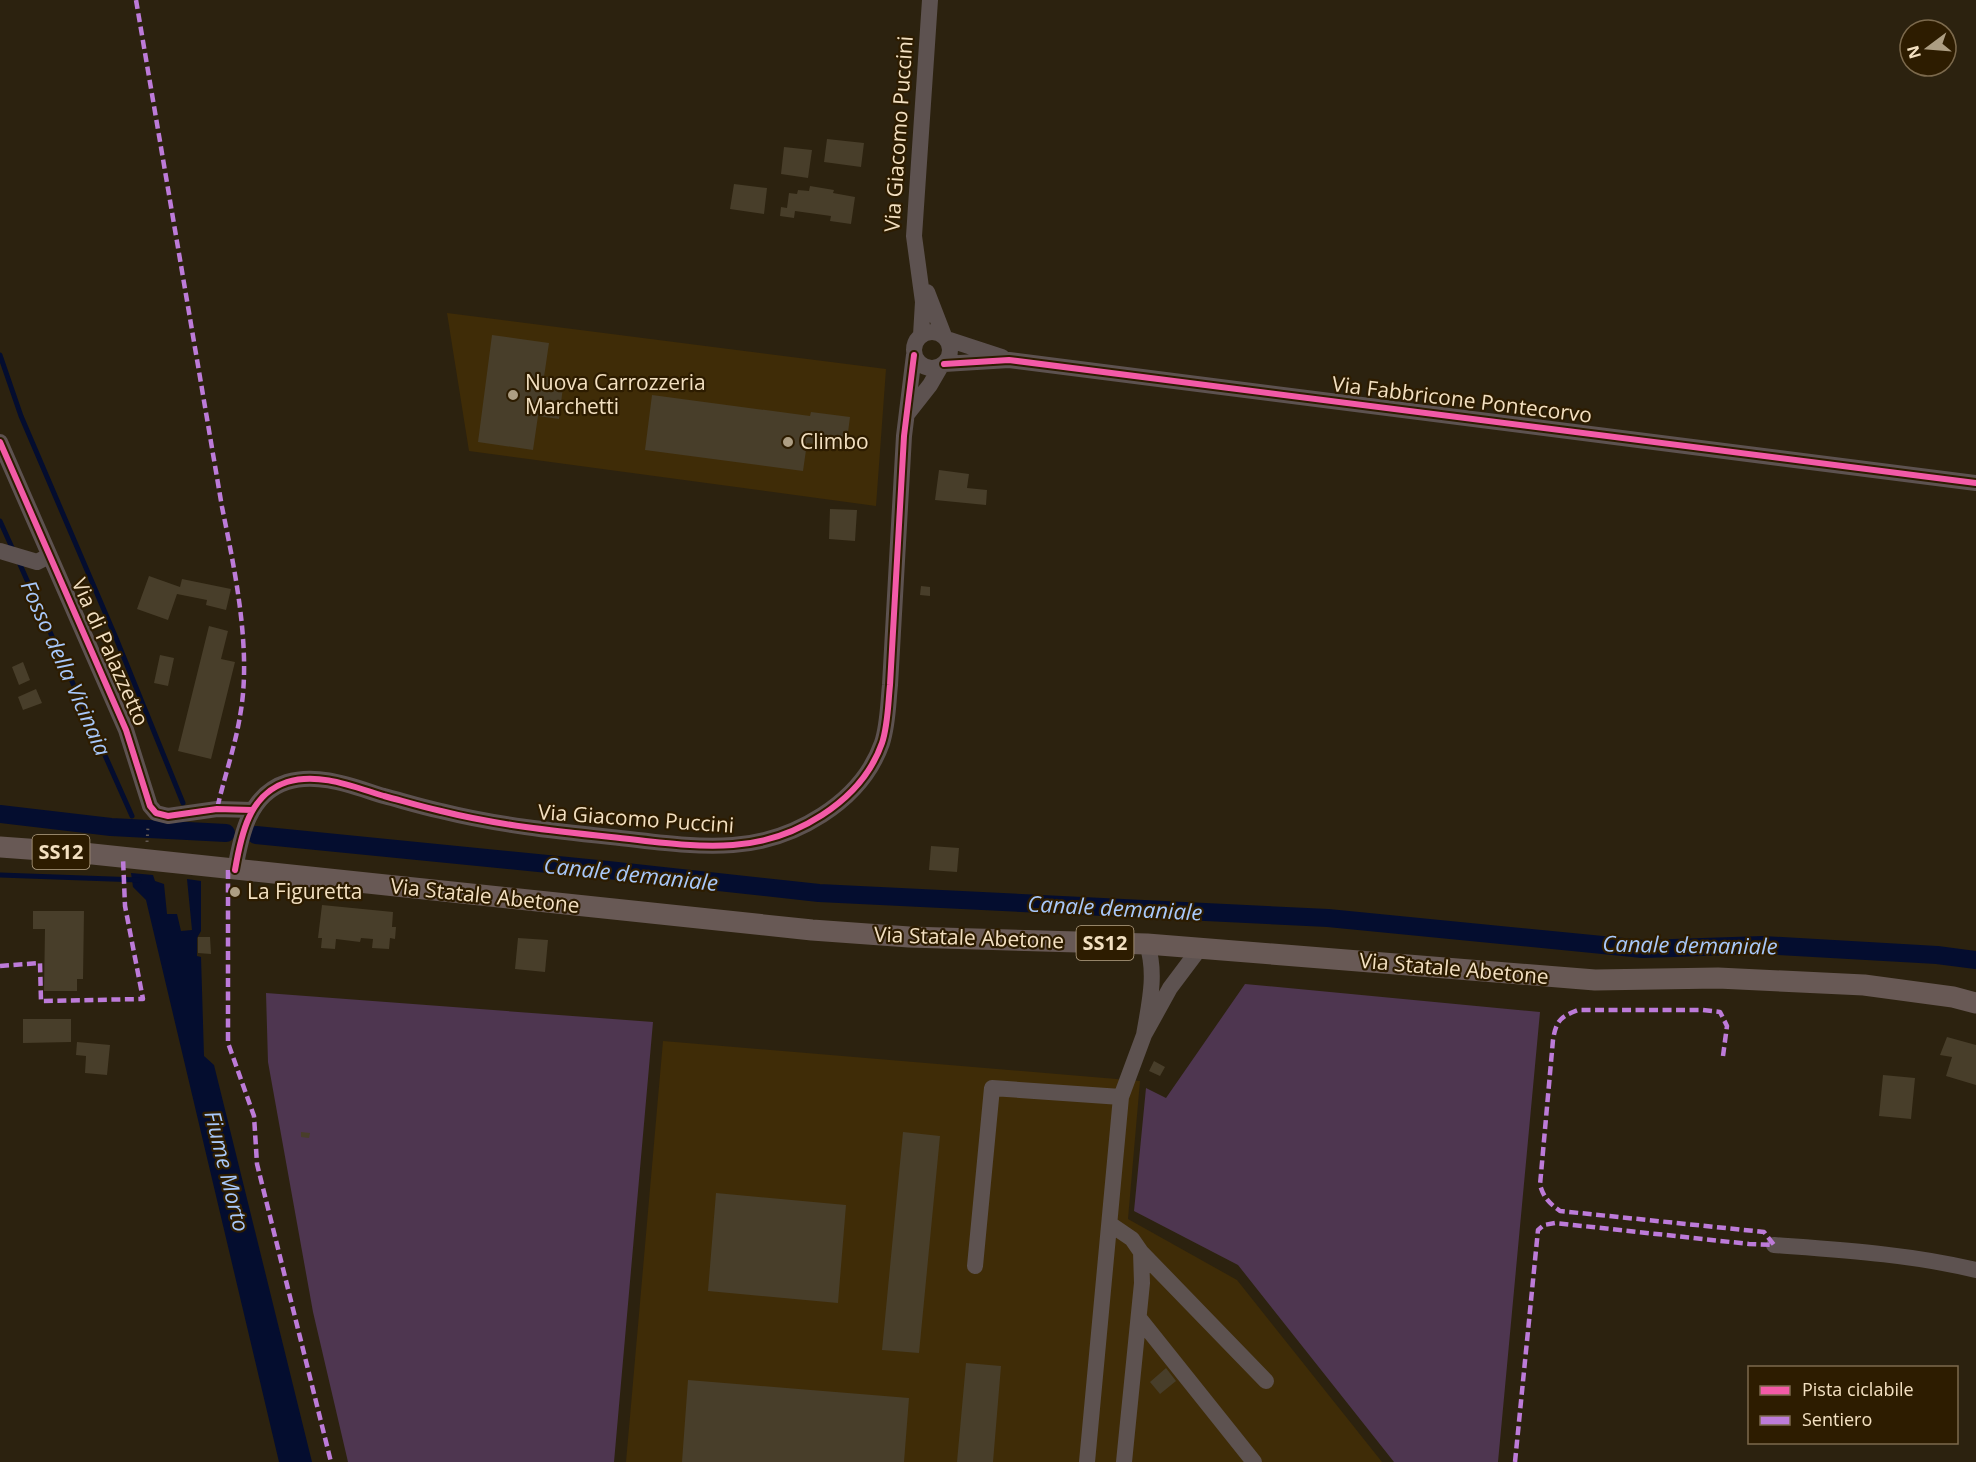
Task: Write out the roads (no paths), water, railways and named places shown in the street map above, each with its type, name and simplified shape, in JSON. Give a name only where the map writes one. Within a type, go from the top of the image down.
[{"type":"main road","name":"Via Statale Abetone","points":[[0,847],[210,868],[236,865],[812,930],[909,937],[1147,944],[1587,980],[1718,978],[1864,985],[1953,997],[1976,1003]]},
{"type":"street","name":"Via Giacomo Puccini","points":[[921,335],[923,302],[914,236],[930,0]]},
{"type":"street","name":"Via Giacomo Puccini","points":[[918,270],[945,337]]},
{"type":"street","points":[[935,332],[945,337],[950,355],[943,365],[930,368],[916,360],[914,344],[921,335],[935,332]]},
{"type":"street","name":"Via Fabbricone Pontecorvo","points":[[945,337],[1009,360]]},
{"type":"street","name":"Via Giacomo Puccini","points":[[249,815],[264,795],[279,785],[308,779],[330,781],[442,812],[491,822],[535,829],[673,843],[731,845],[756,843],[784,835],[810,822],[840,801],[855,787],[876,756],[884,736],[890,685],[904,436],[914,356]]},
{"type":"street","name":"Via Fabbricone Pontecorvo","points":[[943,365],[1009,360],[1976,483]]},
{"type":"street","name":"Via Giacomo Puccini","points":[[908,414],[943,365]]},
{"type":"street","name":"Via di Palazzetto","points":[[0,442],[46,557],[126,730],[148,801],[156,813],[168,816],[217,808],[249,815]]},
{"type":"street","points":[[0,551],[37,562],[46,557]]},
{"type":"street","points":[[236,865],[249,815]]},
{"type":"street","points":[[1144,1035],[1151,994],[1151,962],[1147,944]]},
{"type":"street","points":[[1087,1462],[1122,1097],[1144,1035],[1170,988],[1200,948]]},
{"type":"street","points":[[975,1266],[992,1088],[1122,1097]]},
{"type":"street","points":[[1110,1224],[1132,1239],[1141,1252],[1266,1381]]},
{"type":"street","points":[[1774,1245],[1846,1250],[1953,1264],[1976,1270]]},
{"type":"street","points":[[1124,1462],[1142,1283],[1141,1252]]},
{"type":"street","points":[[1139,1318],[1254,1462]]},
{"type":"water","name":"Fiume Morto","points":[[131,873],[153,875],[155,881],[164,884],[167,914],[177,914],[181,931],[192,930],[187,879],[201,881],[201,931],[197,938],[197,956],[201,957],[204,1056],[214,1065],[312,1462],[279,1462],[146,900],[133,887]]},
{"type":"waterway","points":[[0,355],[21,416],[116,638],[183,803]]},
{"type":"waterway","name":"Fosso della Vicinaia","points":[[0,521],[14,552]]},
{"type":"waterway","name":"Fosso della Vicinaia","points":[[18,560],[132,816]]},
{"type":"waterway","name":"Canale demaniale","points":[[0,814],[111,827],[226,833]]},
{"type":"waterway","name":"Canale demaniale","points":[[256,835],[819,893],[1328,918],[1643,949],[1763,945],[1937,955],[1976,960]]},
{"type":"waterway","points":[[0,875],[139,880]]},
{"type":"place","name":"Nuova Carrozzeria Marchetti","points":[[513,395]]},
{"type":"place","name":"Climbo","points":[[788,442]]},
{"type":"place","name":"La Figuretta","points":[[235,892]]}]
